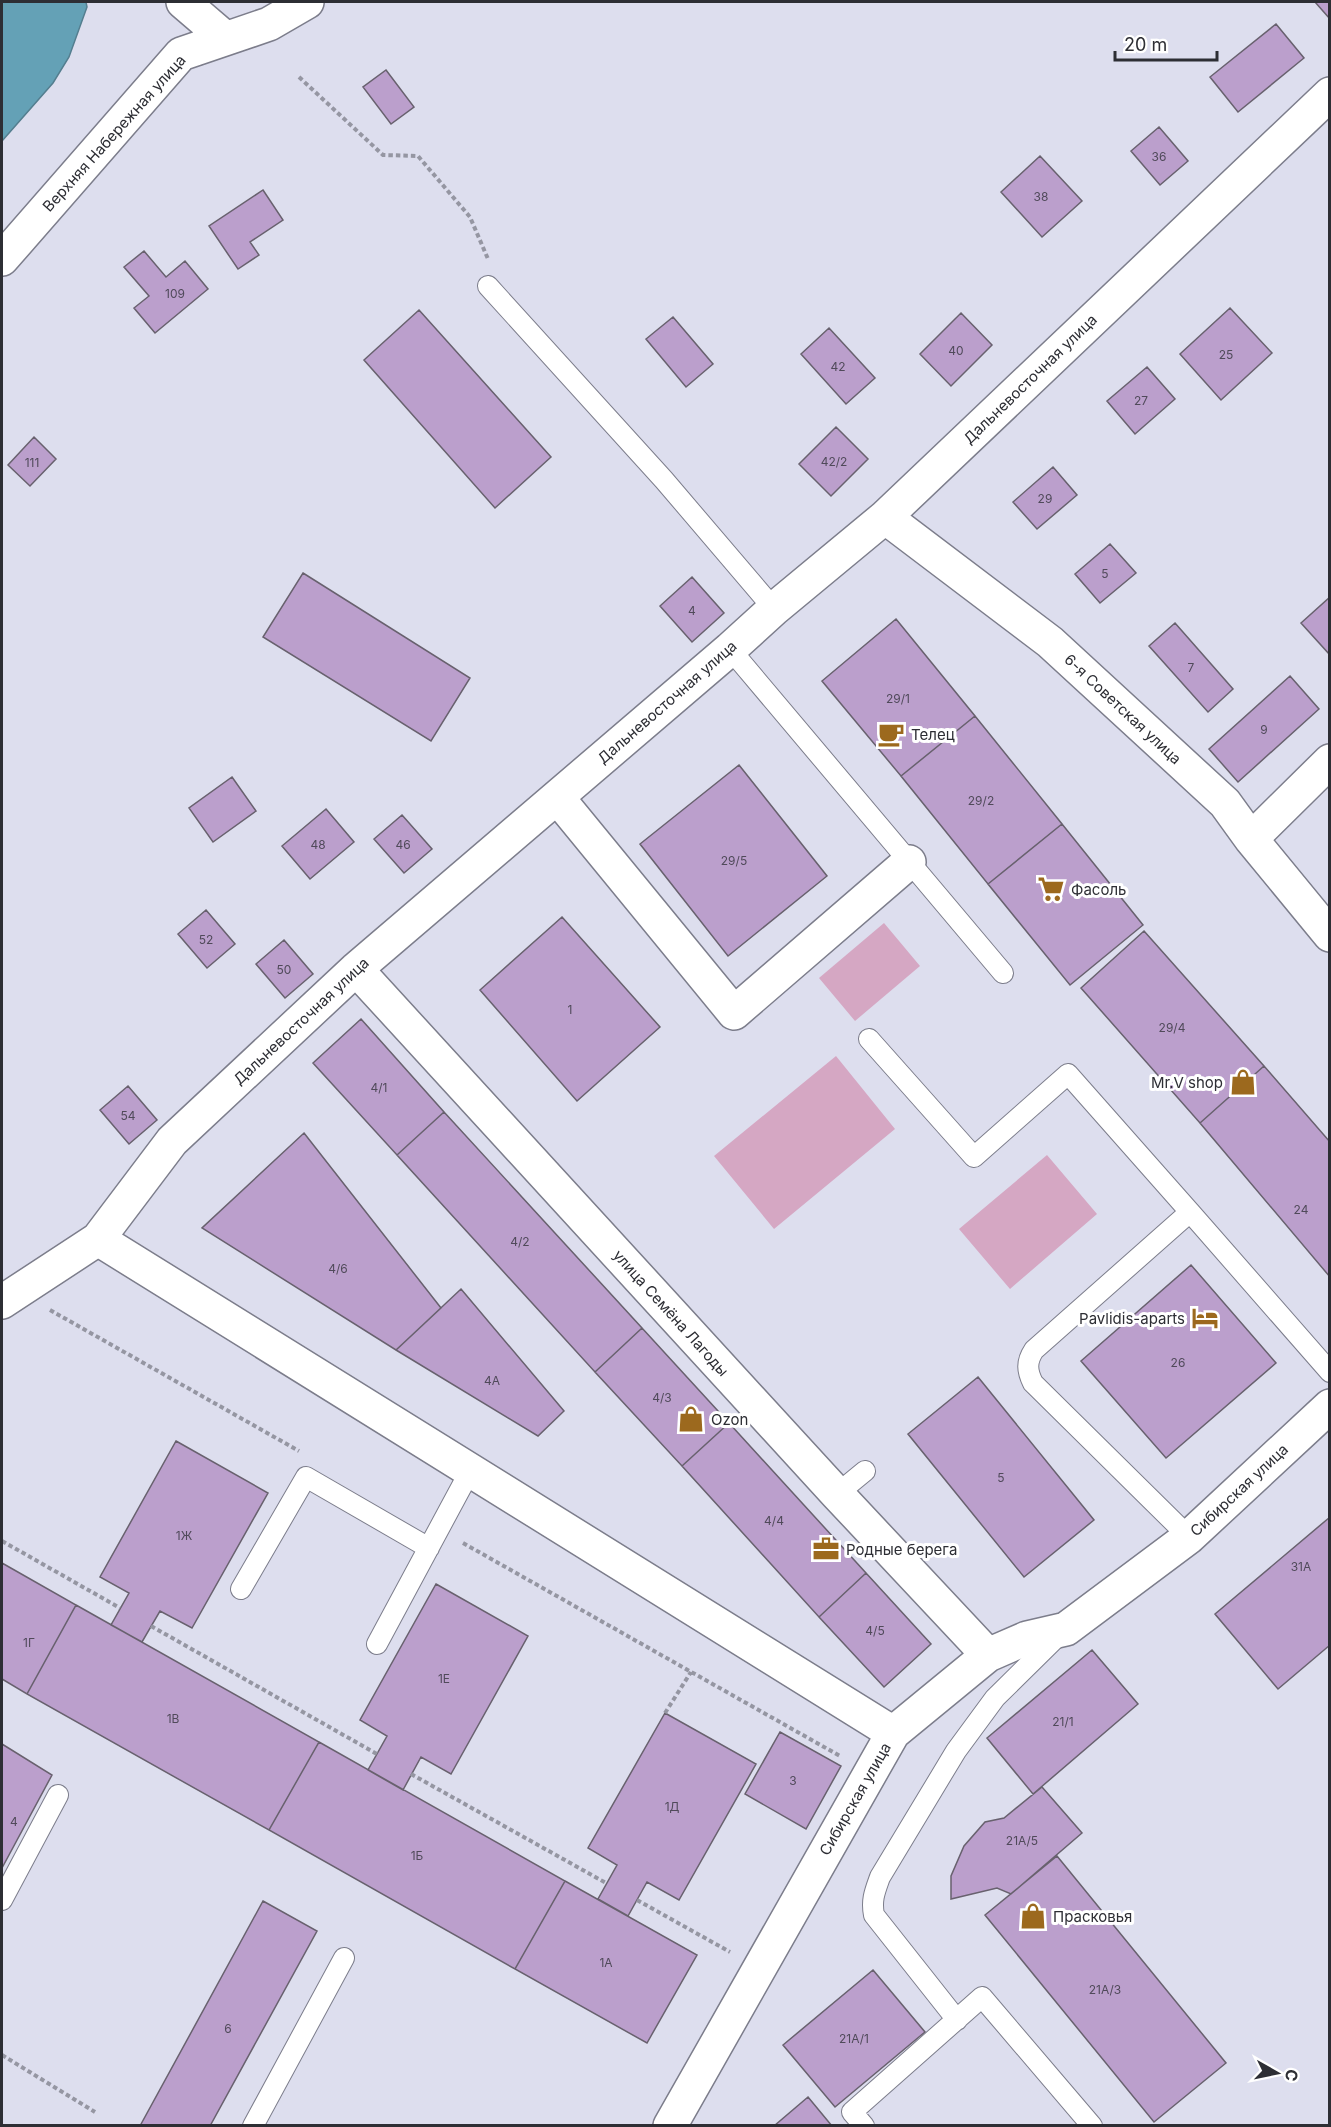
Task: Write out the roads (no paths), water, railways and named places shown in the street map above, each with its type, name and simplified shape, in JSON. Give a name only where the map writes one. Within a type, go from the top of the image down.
[{"type":"street","points":[[183,2],[225,38]]},
{"type":"street","name":"Верхняя Набережная улица","points":[[2,259],[181,54],[269,24],[307,2]]},
{"type":"street","name":"Дальневосточная улица","points":[[2,1302],[98,1239],[172,1141],[356,969],[774,609],[885,517],[1329,94]]},
{"type":"street","name":"6-я Советская улица","points":[[885,517],[1050,642],[1225,803],[1251,839],[1329,935]]},
{"type":"street","points":[[1251,839],[1329,761]]},
{"type":"street","points":[[557,797],[734,1013],[909,862]]},
{"type":"street","name":"улица Семёна Лагоды","points":[[356,969],[837,1494],[988,1655]]},
{"type":"street","points":[[98,1239],[893,1733]]},
{"type":"street","name":"Сибирская улица","points":[[671,2125],[893,1733],[988,1655],[1027,1638],[1065,1629],[1189,1537],[1329,1406]]},
{"type":"lane","points":[[488,286],[664,480],[774,609]]},
{"type":"lane","points":[[730,649],[1003,973]]},
{"type":"lane","points":[[869,1039],[974,1157],[1068,1074],[1329,1372]]},
{"type":"lane","points":[[1189,1537],[1033,1383],[1027,1367],[1034,1350],[1190,1212]]},
{"type":"lane","points":[[377,1644],[470,1471]]},
{"type":"lane","points":[[837,1494],[865,1471]]},
{"type":"lane","points":[[241,1589],[306,1477],[429,1548]]},
{"type":"lane","points":[[957,2020],[874,1915],[873,1895],[880,1877],[956,1750],[995,1698],[1065,1629]]},
{"type":"lane","points":[[2,1900],[58,1795]]},
{"type":"lane","points":[[253,2126],[344,1958]]},
{"type":"lane","points":[[864,2126],[852,2112],[982,1997],[1092,2126]]},
{"type":"water","points":[[2,2],[86,2],[87,7],[69,57],[53,83],[2,141]]},
{"type":"place","name":"Телец","points":[[891,734]]},
{"type":"place","name":"Фасоль","points":[[1051,889]]},
{"type":"place","name":"Mr.V shop","points":[[1243,1082]]},
{"type":"place","name":"Pavlidis-aparts","points":[[1205,1318]]},
{"type":"place","name":"Ozon","points":[[691,1419]]},
{"type":"place","name":"Родные берега","points":[[826,1549]]},
{"type":"place","name":"Прасковья","points":[[1033,1916]]}]
